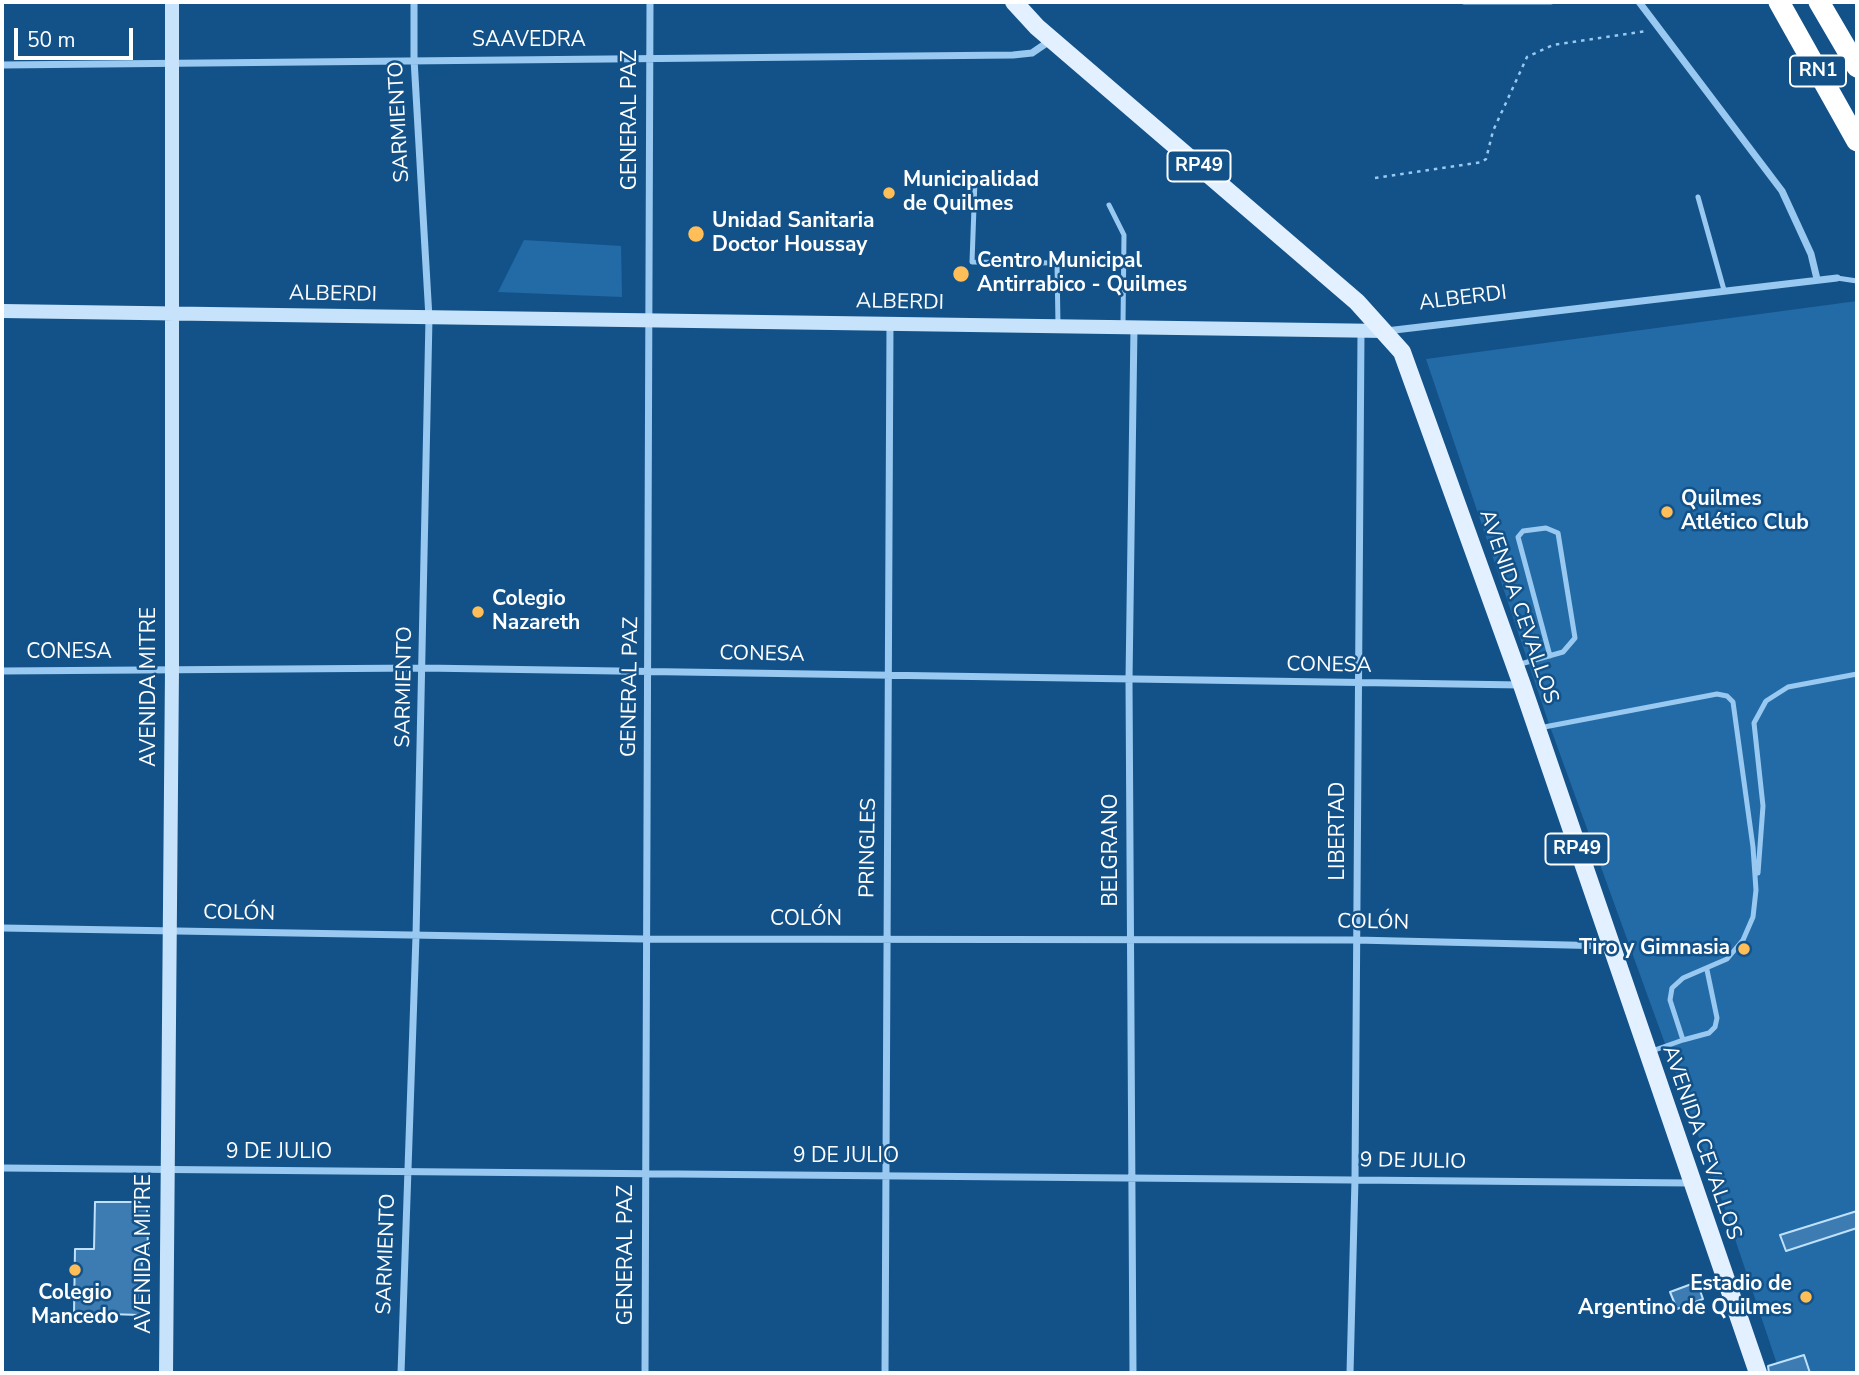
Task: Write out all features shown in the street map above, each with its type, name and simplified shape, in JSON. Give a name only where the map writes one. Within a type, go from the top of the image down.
[{"type":"highway","name":"RN1","points":[[1779,2],[1857,141]]},
{"type":"highway","name":"RN1","points":[[1819,2],[1857,67]]},
{"type":"main road","name":"AVENIDA CEVALLOS","points":[[1014,2],[1052,39],[1357,302],[1385,331],[1408,363],[1522,685],[1690,1183],[1758,1373]]},
{"type":"street","name":"AVENIDA MITRE","points":[[166,1373],[172,670],[172,2]]},
{"type":"street","name":"SARMIENTO","points":[[401,1373],[416,936],[429,318],[414,59],[414,2]]},
{"type":"street","name":"GENERAL PAZ","points":[[645,1373],[644,939],[649,670],[650,2]]},
{"type":"street","points":[[1639,2],[1655,28],[1752,148],[1782,191],[1811,254],[1817,279]]},
{"type":"street","name":"SAAVEDRA","points":[[2,65],[1013,55],[1032,53],[1052,39]]},
{"type":"street","name":"ALBERDI","points":[[2,311],[1361,332],[1837,278]]},
{"type":"street","name":"PRINGLES","points":[[885,1373],[890,323]]},
{"type":"street","name":"BELGRANO","points":[[1129,327],[1133,1373]]},
{"type":"street","name":"LIBERTAD","points":[[1350,1373],[1355,1179],[1361,332]]},
{"type":"street","name":"CONESA","points":[[2,671],[423,668],[649,670],[1522,685]]},
{"type":"street","name":"COLÓN","points":[[2,928],[644,939],[886,937],[1356,940],[1610,946]]},
{"type":"street","name":"9 DE JULIO","points":[[2,1168],[1690,1183]]},
{"type":"lane","points":[[1464,2],[1551,2]]},
{"type":"lane","points":[[975,180],[972,262],[1057,264],[1058,327]]},
{"type":"lane","points":[[1698,197],[1724,290]]},
{"type":"lane","points":[[1109,205],[1124,235],[1129,327]]},
{"type":"lane","points":[[1837,278],[1857,281]]},
{"type":"lane","points":[[1514,666],[1550,656],[1570,647],[1575,638],[1558,533],[1546,528],[1523,531],[1518,537],[1550,656]]},
{"type":"lane","points":[[1683,1040],[1670,1000],[1672,988],[1683,978],[1707,970],[1727,959],[1743,940],[1753,917],[1763,806],[1754,723],[1766,701],[1788,687],[1857,674]]},
{"type":"lane","points":[[1536,729],[1717,694],[1727,696],[1733,702],[1756,890]]},
{"type":"lane","points":[[1646,1054],[1709,1033],[1715,1027],[1717,1018],[1707,970]]},
{"type":"path","points":[[1375,178],[1482,162],[1486,159],[1493,131],[1527,57],[1553,45],[1655,28]]},
{"type":"shaded area","points":[[524,240],[621,246],[622,297],[498,292]]},
{"type":"shaded area","points":[[1857,301],[1857,1373],[1780,1373],[1725,1209],[1548,721],[1426,359]]},
{"type":"building","points":[[95,1202],[139,1202],[147,1210],[148,1249],[142,1249],[141,1315],[74,1313],[75,1249],[94,1249]]},
{"type":"building","points":[[1857,1211],[1857,1228],[1786,1251],[1780,1235]]},
{"type":"building","points":[[1697,1282],[1703,1299],[1677,1309],[1670,1292]]},
{"type":"building","points":[[1804,1355],[1810,1373],[1769,1373],[1768,1366]]},
{"type":"place","name":"Municipalidad de Quilmes","points":[[889,193]]},
{"type":"place","name":"Unidad Sanitaria Doctor Houssay","points":[[696,234]]},
{"type":"place","name":"Centro Municipal Antirrabico - Quilmes","points":[[961,274]]},
{"type":"place","name":"Quilmes Atlético Club","points":[[1667,512]]},
{"type":"place","name":"Colegio Nazareth","points":[[478,612]]},
{"type":"place","name":"Tiro y Gimnasia","points":[[1744,949]]},
{"type":"place","name":"Colegio Mancedo","points":[[75,1270]]},
{"type":"place","name":"Estadio de Argentino de Quilmes","points":[[1806,1297]]}]
